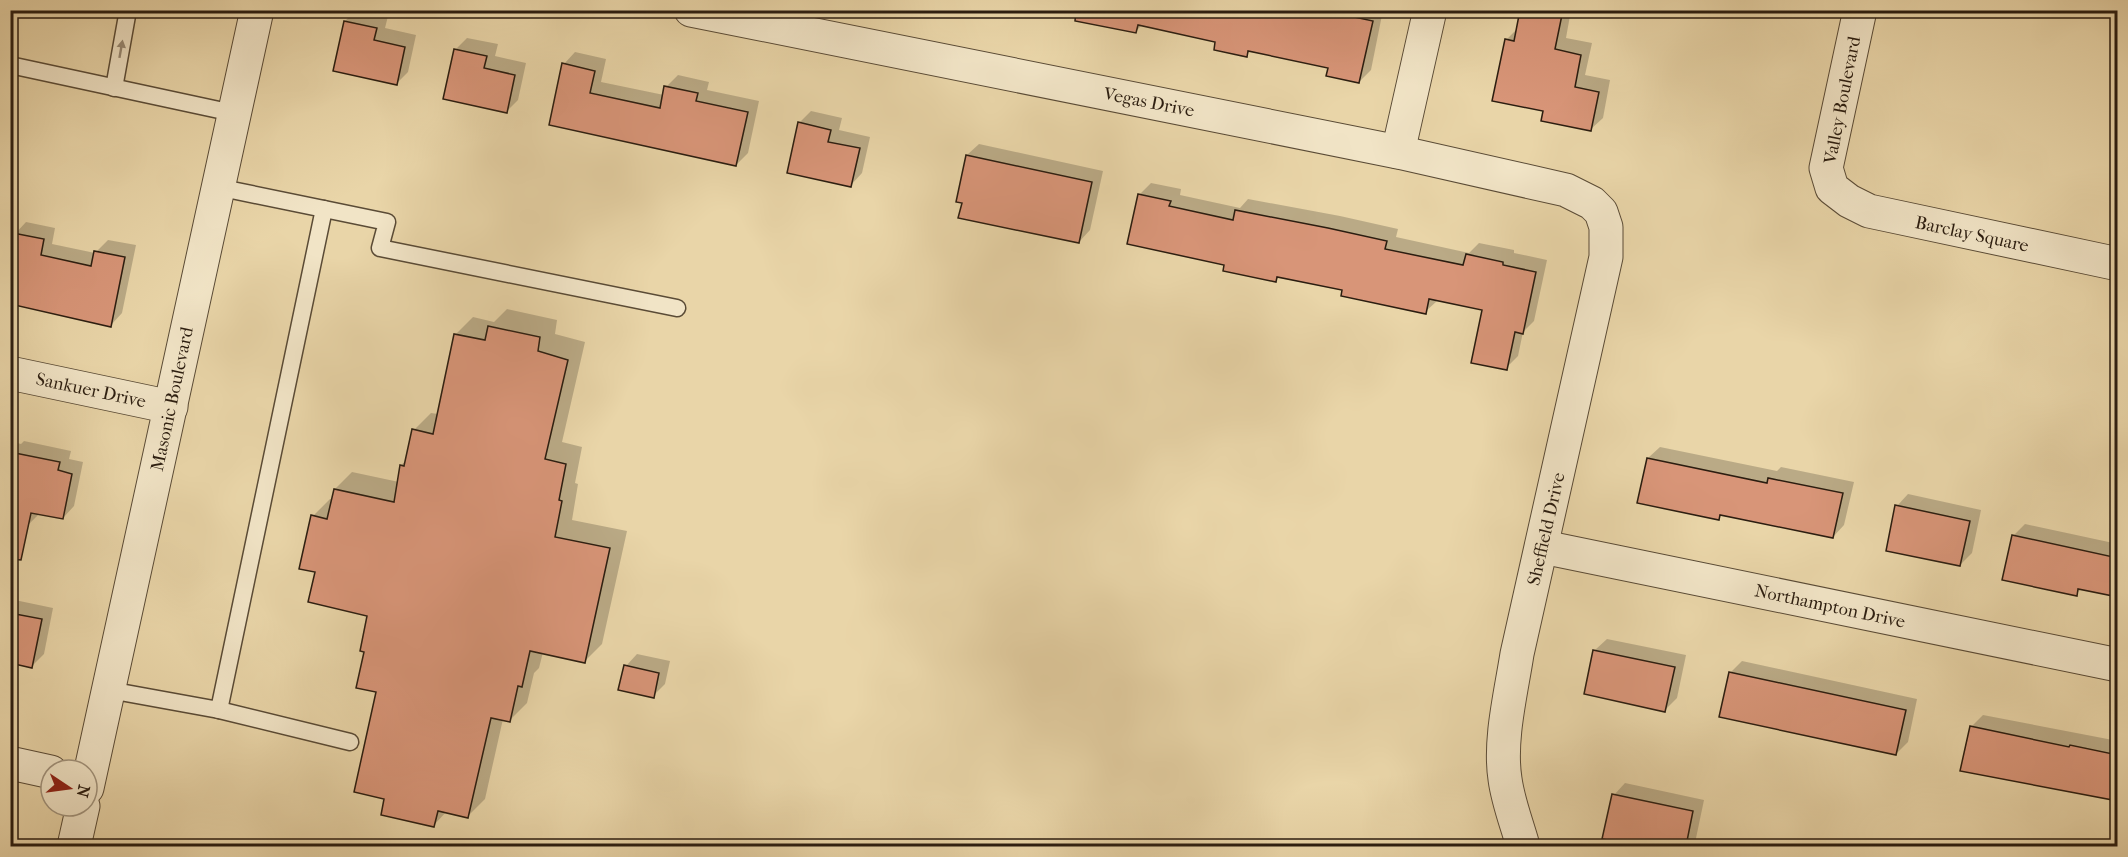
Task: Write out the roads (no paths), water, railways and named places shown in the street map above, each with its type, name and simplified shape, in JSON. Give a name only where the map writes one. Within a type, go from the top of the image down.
[{"type":"street","name":"Masonic Boulevard","points":[[93,758],[257,10]]},
{"type":"street","name":"Vegas Drive","points":[[691,10],[1398,152],[1566,190],[1592,203],[1601,212]]},
{"type":"street","points":[[1398,152],[1430,10]]},
{"type":"street","name":"Valley Boulevard","points":[[1832,188],[1826,168],[1860,10]]},
{"type":"street","name":"Barclay Square","points":[[1832,188],[1849,201],[1869,211],[1899,219],[2118,264]]},
{"type":"street","name":"Sheffield Drive","points":[[1523,846],[1505,778],[1504,747],[1508,713],[1517,654],[1543,547],[1606,257],[1606,227],[1601,212]]},
{"type":"street","name":"Sankuer Drive","points":[[10,373],[171,407]]},
{"type":"street","name":"Northampton Drive","points":[[1543,547],[2118,665]]},
{"type":"street","points":[[10,763],[39,769]]},
{"type":"street","name":"Masonic Boulevard","points":[[74,846],[80,818]]},
{"type":"lane","points":[[114,88],[128,10]]},
{"type":"lane","points":[[10,65],[233,113]]},
{"type":"lane","points":[[217,187],[387,222],[380,248],[677,308]]},
{"type":"lane","points":[[219,710],[324,209]]},
{"type":"lane","points":[[109,690],[219,710],[350,742]]}]
